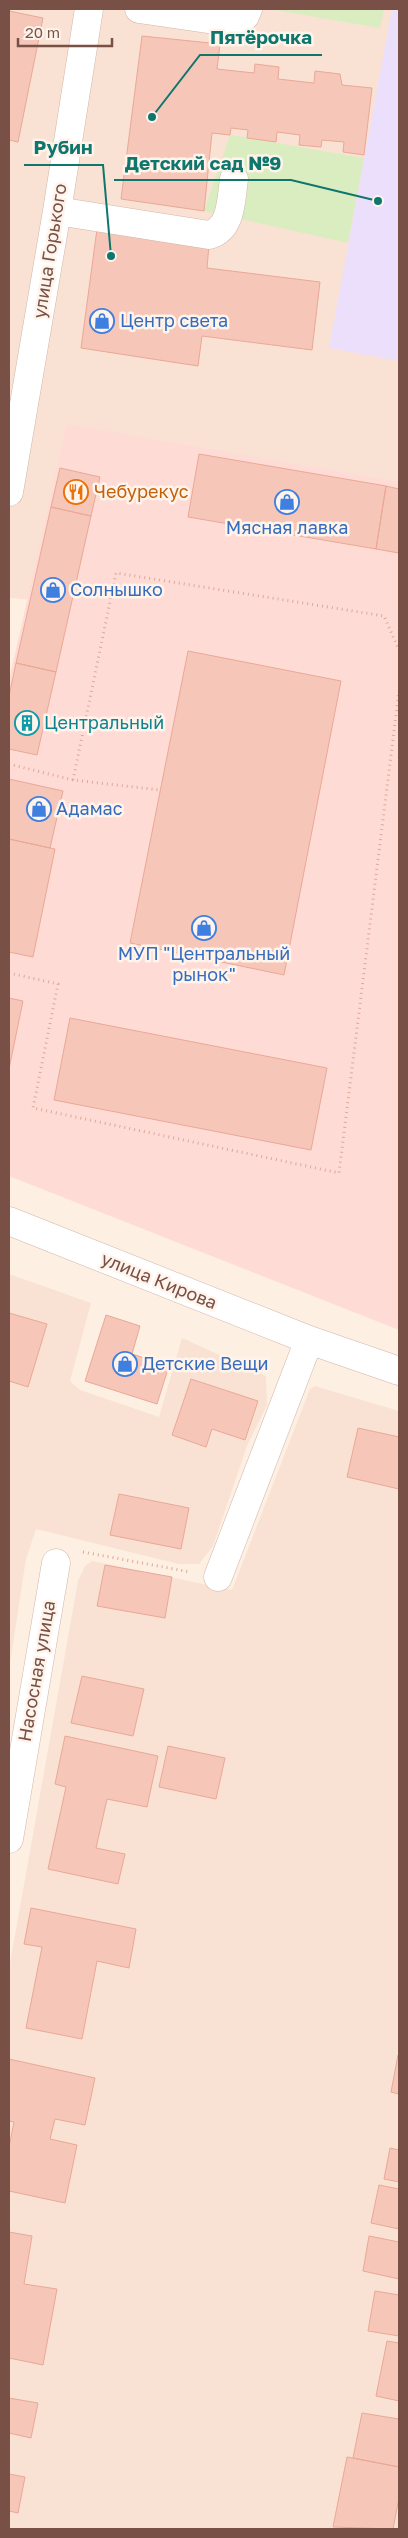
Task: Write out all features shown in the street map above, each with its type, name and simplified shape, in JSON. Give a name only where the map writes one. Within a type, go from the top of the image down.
[{"type":"street","name":"улица Горького","points":[[9,492],[89,9]]},
{"type":"street","points":[[139,9],[235,23],[245,16],[248,9]]},
{"type":"street","points":[[57,211],[209,235],[216,233],[225,224],[234,179]]},
{"type":"street","name":"улица Кирова","points":[[9,1221],[309,1340],[399,1371]]},
{"type":"street","points":[[218,1577],[309,1340]]},
{"type":"street","name":"Насосная улица","points":[[9,1839],[56,1563]]},
{"type":"path","points":[[73,780],[116,573],[384,616],[399,650]]},
{"type":"path","points":[[9,973],[58,984],[33,1108],[339,1173],[399,691]]},
{"type":"path","points":[[9,764],[73,780],[160,790]]},
{"type":"path","points":[[56,1563],[75,1551],[218,1577]]},
{"type":"shaded area","points":[[9,9],[399,9],[399,630],[9,598]]},
{"type":"shaded area","points":[[392,9],[399,9],[399,361],[329,348]]},
{"type":"shaded area","name":"МУП \"Центральный рынок\"","points":[[67,424],[399,482],[399,1330],[9,1176],[9,680]]},
{"type":"shaded area","points":[[9,1274],[91,1303],[70,1381],[80,1390],[159,1417],[182,1338],[266,1376],[267,1405],[247,1446],[213,1546],[199,1564],[179,1564],[36,1529],[26,1559],[9,1670]]},
{"type":"shaded area","points":[[315,1386],[399,1411],[399,2529],[9,2529],[9,1969],[78,1581],[85,1566],[92,1561],[232,1590],[310,1389]]},
{"type":"green space","points":[[269,9],[384,9],[380,28]]},
{"type":"green space","points":[[230,135],[364,158],[348,243],[204,211]]},
{"type":"building","points":[[9,11],[43,18],[18,142],[9,140]]},
{"type":"building","points":[[142,36],[220,44],[217,69],[254,73],[255,64],[279,67],[278,79],[314,83],[315,71],[340,74],[342,85],[372,88],[364,155],[343,152],[344,142],[322,140],[321,147],[299,145],[300,135],[277,132],[276,142],[247,138],[248,130],[231,128],[230,135],[212,133],[204,211],[121,199]]},
{"type":"building","points":[[97,229],[209,245],[207,268],[320,282],[312,350],[202,336],[198,366],[81,348]]},
{"type":"building","name":"Мясная лавка","points":[[199,454],[386,486],[376,549],[188,517]]},
{"type":"building","points":[[60,468],[100,477],[91,516],[51,507]]},
{"type":"building","points":[[386,486],[399,489],[399,553],[376,549]]},
{"type":"building","points":[[51,507],[91,516],[56,672],[16,663]]},
{"type":"building","points":[[188,651],[341,681],[284,975],[130,943]]},
{"type":"building","name":"Центральный","points":[[16,663],[56,672],[37,755],[9,749],[9,696]]},
{"type":"building","points":[[9,779],[63,791],[50,848],[9,839]]},
{"type":"building","points":[[9,839],[55,849],[33,957],[9,952]]},
{"type":"building","points":[[9,998],[23,1001],[9,1069]]},
{"type":"building","points":[[70,1018],[327,1068],[311,1150],[54,1100]]},
{"type":"building","points":[[9,1313],[47,1324],[28,1387],[9,1381]]},
{"type":"building","points":[[106,1315],[140,1326],[132,1354],[169,1366],[157,1404],[85,1381]]},
{"type":"building","points":[[191,1379],[258,1401],[245,1440],[212,1429],[206,1447],[172,1435]]},
{"type":"building","points":[[358,1428],[399,1437],[399,1489],[347,1477]]},
{"type":"building","points":[[119,1494],[189,1508],[181,1549],[110,1535]]},
{"type":"building","points":[[105,1565],[172,1577],[165,1618],[97,1606]]},
{"type":"building","points":[[82,1676],[144,1689],[133,1736],[71,1723]]},
{"type":"building","points":[[65,1736],[158,1756],[147,1807],[107,1799],[96,1848],[125,1854],[118,1884],[48,1869],[66,1787],[55,1784]]},
{"type":"building","points":[[168,1746],[225,1758],[216,1799],[159,1787]]},
{"type":"building","points":[[31,1908],[136,1929],[129,1968],[97,1961],[82,2039],[26,2028],[42,1947],[24,1944]]},
{"type":"building","points":[[399,2055],[399,2094],[391,2092]]},
{"type":"building","points":[[9,2059],[95,2078],[85,2125],[55,2119],[50,2139],[77,2145],[65,2203],[9,2191],[9,2147],[14,2122],[9,2121]]},
{"type":"building","points":[[390,2148],[399,2150],[399,2182],[384,2179]]},
{"type":"building","points":[[379,2185],[399,2189],[399,2229],[371,2223]]},
{"type":"building","points":[[9,2232],[32,2236],[24,2284],[57,2289],[43,2365],[9,2358]]},
{"type":"building","points":[[369,2236],[399,2242],[399,2279],[363,2271]]},
{"type":"building","points":[[375,2291],[399,2295],[399,2336],[368,2331]]},
{"type":"building","points":[[387,2341],[399,2343],[399,2401],[376,2396]]},
{"type":"building","points":[[9,2398],[38,2403],[31,2438],[9,2433]]},
{"type":"building","points":[[362,2413],[399,2419],[399,2467],[353,2458]]},
{"type":"building","points":[[347,2457],[399,2467],[399,2498],[393,2529],[333,2527]]},
{"type":"building","points":[[9,2474],[25,2477],[18,2513],[9,2511]]},
{"type":"place","name":"Пятёрочка","points":[[152,117]]},
{"type":"place","name":"Детский сад №9","points":[[378,201]]},
{"type":"place","name":"Рубин","points":[[111,256]]},
{"type":"place","name":"Центр света","points":[[102,321]]},
{"type":"place","name":"Чебурекус","points":[[76,492]]},
{"type":"place","name":"Мясная лавка","points":[[287,502]]},
{"type":"place","name":"Солнышко","points":[[53,590]]},
{"type":"place","name":"Центральный","points":[[27,723]]},
{"type":"place","name":"Адамас","points":[[39,809]]},
{"type":"place","name":"МУП \"Центральный рынок\"","points":[[204,928]]},
{"type":"place","name":"Детские Вещи","points":[[125,1364]]}]
